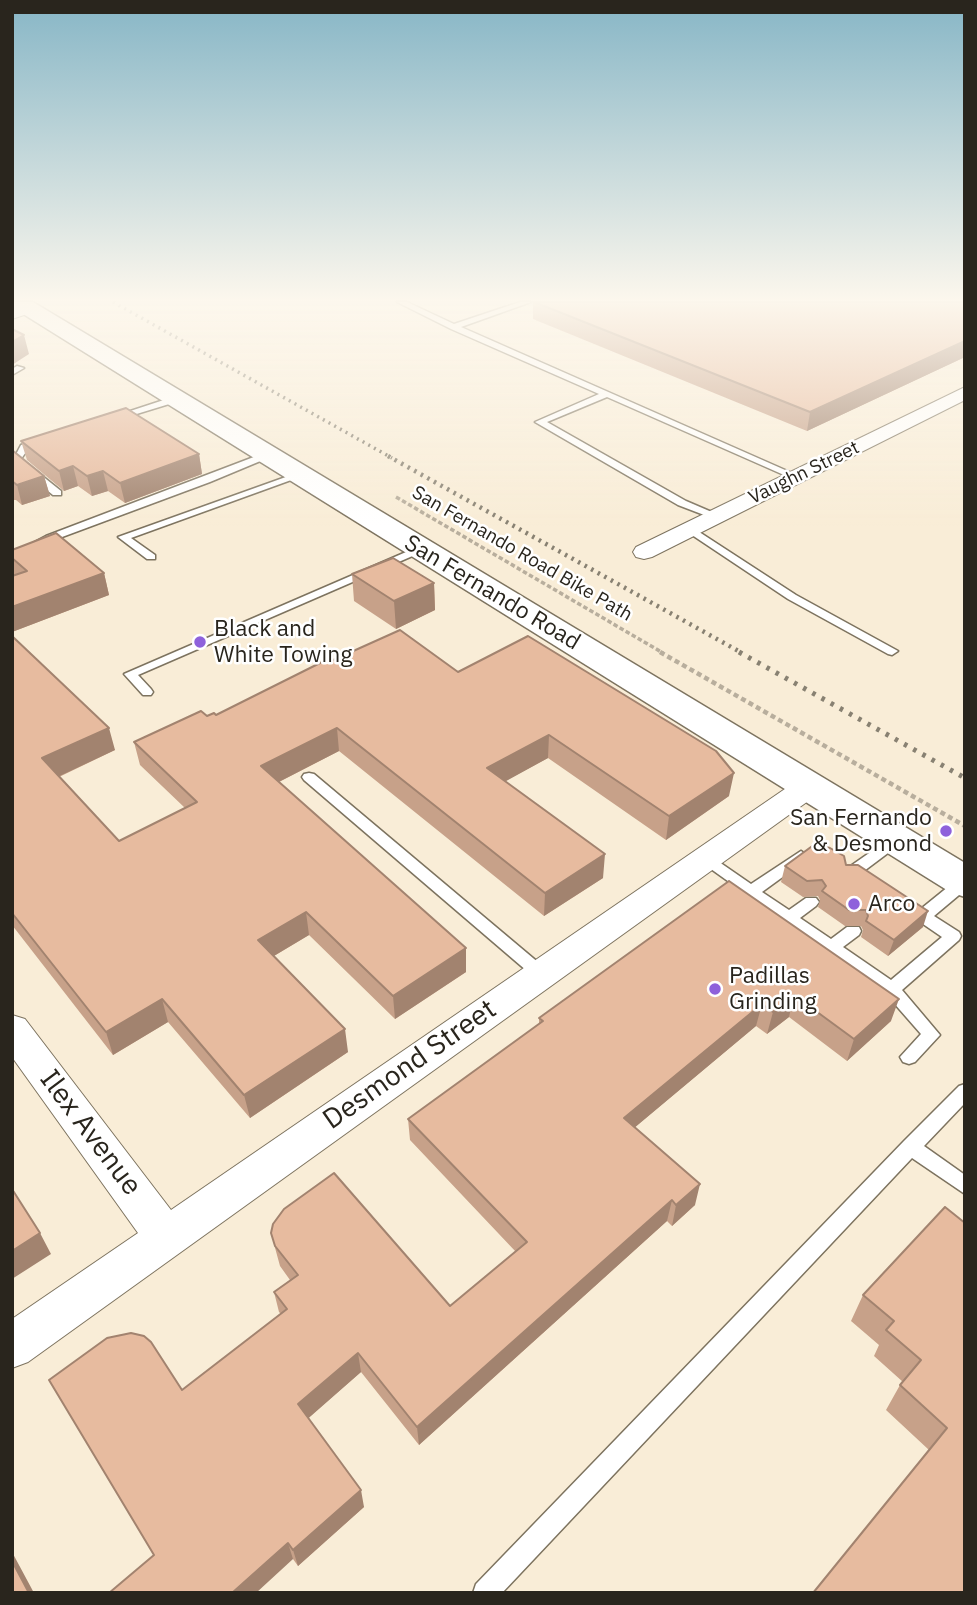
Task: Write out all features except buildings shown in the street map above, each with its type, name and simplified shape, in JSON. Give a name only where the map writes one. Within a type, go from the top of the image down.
[{"type":"main road","name":"San Fernando Road","points":[[138,377],[964,882]]},
{"type":"street","name":"Vaughn Street","points":[[644,552],[965,393]]},
{"type":"street","name":"Desmond Street","points":[[12,1346],[808,787]]},
{"type":"street","name":"Ilex Avenue","points":[[12,1029],[167,1238]]},
{"type":"lane","points":[[568,377],[796,477]]},
{"type":"lane","points":[[607,394],[540,422],[682,503],[716,516]]},
{"type":"lane","points":[[109,420],[176,399]]},
{"type":"lane","points":[[48,439],[23,447],[16,460],[57,493]]},
{"type":"lane","points":[[12,558],[50,538],[211,479],[267,455]]},
{"type":"lane","points":[[151,556],[123,537],[300,475]]},
{"type":"lane","points":[[690,530],[792,597],[892,651]]},
{"type":"lane","points":[[147,692],[130,674],[420,549]]},
{"type":"lane","points":[[309,777],[540,973]]},
{"type":"lane","points":[[852,872],[895,840]]},
{"type":"lane","points":[[751,892],[807,852],[819,852]]},
{"type":"lane","points":[[704,859],[892,989],[932,1035],[909,1057]]},
{"type":"lane","points":[[923,916],[964,882]]},
{"type":"lane","points":[[892,989],[953,936],[896,898]]},
{"type":"lane","points":[[789,918],[811,902]]},
{"type":"lane","points":[[832,947],[853,931]]},
{"type":"lane","points":[[485,1593],[965,1091]]},
{"type":"lane","points":[[911,1147],[965,1186]]},
{"type":"path","name":"San Fernando Road Bike Path","points":[[389,493],[818,744],[881,776],[965,826]]},
{"type":"railway","points":[[247,377],[392,458]]},
{"type":"railway","points":[[388,456],[742,653]]},
{"type":"railway","points":[[739,652],[965,778]]},
{"type":"place","name":"Black and White Towing","points":[[200,642]]},
{"type":"place","name":"San Fernando & Desmond","points":[[946,831]]},
{"type":"place","name":"Arco","points":[[854,904]]},
{"type":"place","name":"Padillas Grinding","points":[[715,989]]}]
